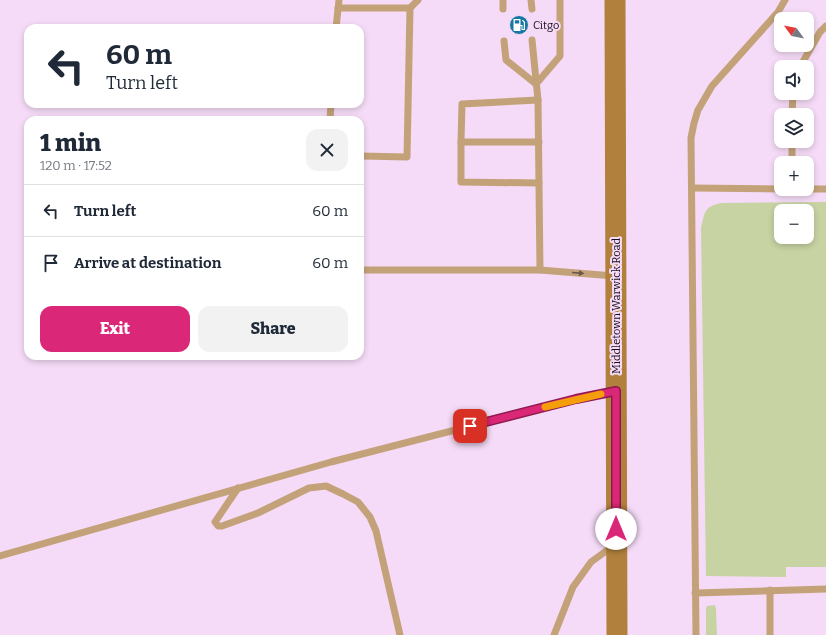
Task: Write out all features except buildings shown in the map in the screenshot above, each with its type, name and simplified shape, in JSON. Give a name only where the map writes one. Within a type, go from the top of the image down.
[{"type":"street","name":"Middletown Warwick Road","points":[[615,0],[617,635]]},
{"type":"lane","points":[[336,24],[339,0]]},
{"type":"lane","points":[[364,156],[407,156],[410,8],[418,0]]},
{"type":"lane","points":[[503,0],[504,9]]},
{"type":"lane","points":[[531,0],[532,9]]},
{"type":"lane","points":[[536,84],[560,56],[560,0]]},
{"type":"lane","points":[[696,635],[691,138],[698,110],[712,86],[778,12],[785,0]]},
{"type":"lane","points":[[338,8],[410,8]]},
{"type":"lane","points":[[804,60],[820,32],[826,26]]},
{"type":"lane","points":[[532,40],[538,100],[540,270]]},
{"type":"lane","points":[[504,41],[506,60],[536,84]]},
{"type":"lane","points":[[538,100],[462,104],[461,182],[539,184]]},
{"type":"lane","points":[[461,142],[539,142]]},
{"type":"lane","points":[[692,188],[774,189]]},
{"type":"lane","points":[[814,189],[826,189]]},
{"type":"lane","points":[[364,270],[540,270],[616,276]]},
{"type":"lane","points":[[0,556],[331,462],[576,399],[616,391]]},
{"type":"lane","points":[[238,488],[215,522],[218,526],[222,526],[258,513],[309,488],[326,486],[358,502],[370,517],[376,531],[400,635]]},
{"type":"lane","points":[[554,635],[573,587],[591,562],[617,544]]},
{"type":"lane","points":[[695,593],[826,589]]},
{"type":"lane","points":[[770,590],[770,635]]},
{"type":"green space","points":[[826,202],[826,567],[786,567],[786,577],[706,576],[701,228],[706,211],[708,208],[716,204]]},
{"type":"green space","points":[[715,605],[717,635],[706,635],[706,609],[707,606]]},
{"type":"slow traffic","points":[[545,407],[601,394]]},
{"type":"place","name":"Citgo","points":[[519,25]]},
{"type":"route","points":[[470,426],[576,399],[616,391],[616,529]]}]
